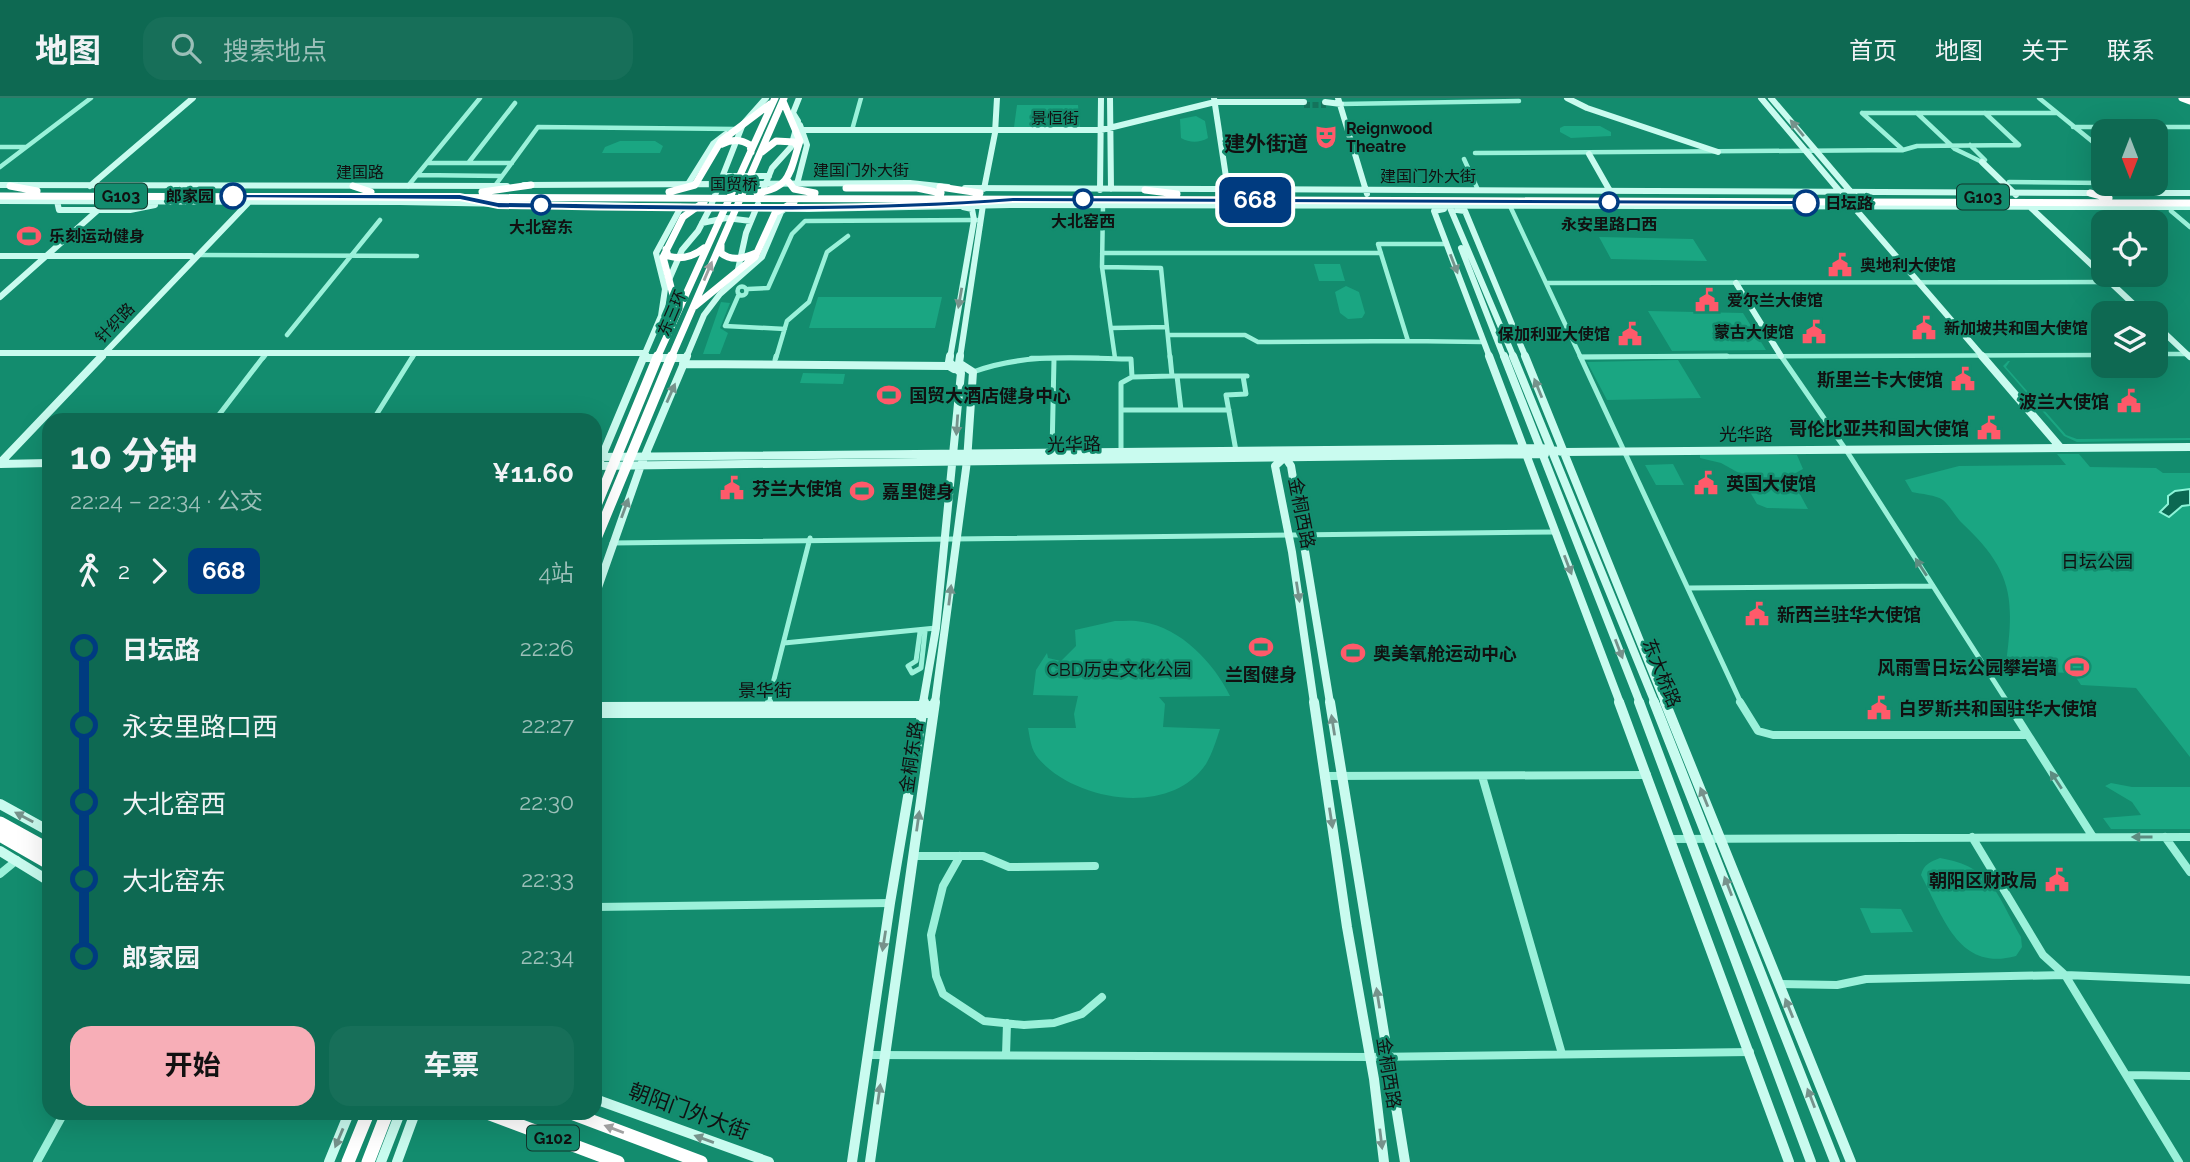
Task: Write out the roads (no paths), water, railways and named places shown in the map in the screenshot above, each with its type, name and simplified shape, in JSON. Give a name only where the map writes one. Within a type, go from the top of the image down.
[{"type":"highway","points":[[2181,98],[2190,100]]},
{"type":"highway","points":[[670,188],[692,187],[699,180],[716,147],[776,99],[800,141],[788,181],[776,190],[754,196]]},
{"type":"highway","name":"东三环","points":[[602,526],[722,240],[776,99]]},
{"type":"highway","points":[[716,147],[728,141],[741,140],[750,145],[755,154],[776,141],[790,141],[798,147]]},
{"type":"highway","name":"东三环","points":[[602,492],[677,310],[709,240],[755,154]]},
{"type":"highway","points":[[699,180],[705,189],[721,192]]},
{"type":"highway","points":[[788,181],[794,189],[818,196]]},
{"type":"highway","points":[[10,186],[36,193]]},
{"type":"highway","points":[[353,186],[371,192]]},
{"type":"highway","name":"国贸桥","points":[[533,192],[670,188],[754,196],[939,196]]},
{"type":"highway","points":[[846,188],[917,188],[939,196]]},
{"type":"highway","points":[[1145,190],[1180,194]]},
{"type":"highway","name":"建国门外大街","points":[[939,196],[982,191],[1099,197],[1445,203],[1848,198]]},
{"type":"highway","name":"建国路","points":[[36,193],[371,192],[477,195]]},
{"type":"highway","points":[[477,195],[533,192]]},
{"type":"highway","name":"国贸桥","points":[[533,192],[649,198],[721,192]]},
{"type":"highway","name":"建国路","points":[[36,193],[460,197],[533,192]]},
{"type":"highway","points":[[682,211],[721,192]]},
{"type":"highway","points":[[0,194],[36,193]]},
{"type":"highway","name":"建国门外大街","points":[[927,193],[939,196],[1013,199],[1180,194],[1367,193],[1445,203],[1848,198],[2126,201]]},
{"type":"highway","name":"国贸桥","points":[[818,196],[927,193]]},
{"type":"highway","points":[[2090,193],[2109,198]]},
{"type":"highway","points":[[477,195],[523,205]]},
{"type":"highway","points":[[693,307],[745,266],[758,251],[775,213],[774,204],[754,196]]},
{"type":"highway","points":[[775,213],[792,202],[818,196]]},
{"type":"highway","points":[[460,197],[498,205]]},
{"type":"highway","points":[[1099,197],[1119,205]]},
{"type":"highway","points":[[649,198],[677,201],[684,205],[663,257],[677,310]]},
{"type":"highway","name":"建国门外大街","points":[[2022,199],[2109,198],[2126,201]]},
{"type":"highway","points":[[1210,205],[1235,200]]},
{"type":"highway","name":"G103","points":[[2126,201],[2190,203]]},
{"type":"highway","points":[[666,249],[671,258],[688,257],[699,253],[709,240]]},
{"type":"highway","points":[[722,240],[721,253],[727,258],[744,258],[758,251]]},
{"type":"highway","points":[[0,823],[42,846]]},
{"type":"highway","points":[[0,835],[42,859]]},
{"type":"highway","points":[[348,1162],[365,1120]]},
{"type":"highway","points":[[368,1162],[384,1120]]},
{"type":"highway","name":"G102","points":[[506,1120],[618,1162]]},
{"type":"highway","name":"G102","points":[[590,1120],[701,1162]]},
{"type":"main road","points":[[0,464],[42,463]]},
{"type":"street","points":[[0,167],[91,98]]},
{"type":"street","points":[[90,186],[193,98]]},
{"type":"street","points":[[408,187],[480,98]]},
{"type":"street","points":[[797,184],[807,145],[804,132],[793,113],[799,98]]},
{"type":"street","points":[[852,130],[861,98]]},
{"type":"street","points":[[982,191],[995,132],[997,98]]},
{"type":"street","points":[[1101,98],[1099,197],[1102,267],[1115,359]]},
{"type":"street","points":[[1110,98],[1111,186]]},
{"type":"street","points":[[1567,98],[1600,113],[1718,152]]},
{"type":"street","points":[[1760,98],[1917,282],[1984,355],[2060,447]]},
{"type":"street","points":[[1771,98],[1815,150],[1848,198]]},
{"type":"street","points":[[2039,98],[2091,141]]},
{"type":"street","points":[[688,184],[713,144],[776,99]]},
{"type":"street","points":[[1326,103],[1366,100],[1519,101]]},
{"type":"street","points":[[1340,101],[1367,193]]},
{"type":"street","points":[[1215,102],[1228,190]]},
{"type":"street","name":"景恒街","points":[[804,132],[1101,132],[1215,102],[1304,103]]},
{"type":"street","points":[[469,163],[515,103]]},
{"type":"street","points":[[1903,150],[1862,113],[2057,113]]},
{"type":"street","points":[[1917,113],[1952,146],[1984,161],[2009,182],[2022,199]]},
{"type":"street","points":[[1475,153],[1806,152],[1903,150],[1917,146],[2019,145],[1985,113]]},
{"type":"street","points":[[736,279],[751,221],[769,176],[791,147],[798,121]]},
{"type":"street","points":[[602,453],[661,316],[665,289],[682,250],[721,192],[743,124]]},
{"type":"street","points":[[494,187],[538,127],[734,129]]},
{"type":"street","points":[[2073,127],[2190,127]]},
{"type":"street","name":"景恒街","points":[[804,132],[995,132]]},
{"type":"street","points":[[1970,145],[2091,265]]},
{"type":"street","points":[[0,147],[27,147]]},
{"type":"street","points":[[1589,154],[1610,191]]},
{"type":"street","points":[[1464,159],[1478,190]]},
{"type":"street","points":[[1100,161],[1102,180],[1111,186]]},
{"type":"street","points":[[427,163],[512,163]]},
{"type":"street","points":[[417,175],[501,176]]},
{"type":"street","points":[[724,176],[769,176]]},
{"type":"street","points":[[2009,182],[2091,183]]},
{"type":"street","name":"建国路","points":[[710,208],[682,211],[660,207],[604,206],[11,201],[0,194],[10,186],[494,187],[533,192],[615,185],[670,188],[688,184],[721,192]]},
{"type":"street","name":"建国门外大街","points":[[721,192],[766,184],[865,184],[983,205],[1099,197],[1111,186],[1145,190],[1367,193],[1610,191],[2190,203]]},
{"type":"street","points":[[808,209],[801,203],[807,189],[846,188],[865,184]]},
{"type":"street","points":[[604,206],[615,185]]},
{"type":"street","points":[[660,207],[667,203],[675,188],[670,188]]},
{"type":"street","points":[[846,188],[842,190],[841,205],[867,208]]},
{"type":"street","name":"建国门外大街","points":[[2022,199],[2090,193]]},
{"type":"street","points":[[2168,193],[2190,193]]},
{"type":"street","name":"建国门外大街","points":[[710,208],[867,208],[922,205],[939,196]]},
{"type":"street","name":"建国门外大街","points":[[1119,205],[1445,203],[1628,206],[1848,198]]},
{"type":"street","points":[[0,210],[11,201]]},
{"type":"street","points":[[57,201],[59,210],[140,209],[167,201]]},
{"type":"street","name":"针织路","points":[[0,454],[200,255],[247,201]]},
{"type":"street","name":"针织路","points":[[46,413],[191,256],[247,201]]},
{"type":"street","points":[[1628,206],[1654,202]]},
{"type":"street","points":[[1789,1162],[1671,839],[1434,211],[1445,203],[1465,211],[1479,243],[1558,451],[1721,839],[1851,1162]]},
{"type":"street","name":"东大桥路","points":[[1445,203],[1558,451],[1835,1162]]},
{"type":"street","name":"东大桥路","points":[[1445,203],[1691,838],[1811,1162]]},
{"type":"street","points":[[785,329],[725,327],[738,294],[746,293],[748,289],[768,288],[789,236],[806,221],[978,220],[968,207],[922,205]]},
{"type":"street","name":"金桐东路","points":[[870,1162],[913,856],[928,710],[929,631],[946,539],[954,457],[957,366],[978,220],[983,205]]},
{"type":"street","points":[[1510,206],[1626,450],[1749,720],[1758,731],[1773,734],[2027,735]]},
{"type":"street","points":[[602,574],[642,461],[704,315],[720,294],[766,252],[781,212],[786,208]]},
{"type":"street","points":[[0,298],[98,210]]},
{"type":"street","points":[[665,289],[656,253],[682,211]]},
{"type":"street","points":[[2171,211],[2190,227]]},
{"type":"street","points":[[702,223],[716,218],[744,218],[751,221]]},
{"type":"street","points":[[287,335],[380,220]]},
{"type":"street","points":[[775,360],[787,320],[809,302],[827,252],[848,236]]},
{"type":"street","points":[[1470,254],[1479,243]]},
{"type":"street","points":[[1408,341],[1378,244],[1446,244]]},
{"type":"street","points":[[1102,253],[1381,253]]},
{"type":"street","points":[[200,255],[417,256]]},
{"type":"street","points":[[0,256],[191,256]]},
{"type":"street","points":[[1102,267],[1161,268],[1168,335],[1181,410]]},
{"type":"street","points":[[1548,283],[2091,282]]},
{"type":"street","points":[[1736,283],[2094,837]]},
{"type":"street","points":[[2114,287],[2130,301]]},
{"type":"street","points":[[1111,328],[1167,327]]},
{"type":"street","points":[[1168,335],[1245,335],[1258,342],[1483,342]]},
{"type":"street","points":[[2168,336],[2189,355]]},
{"type":"street","points":[[0,353],[645,355],[685,361],[957,366]]},
{"type":"street","points":[[220,413],[267,353]]},
{"type":"street","points":[[377,413],[415,353]]},
{"type":"street","points":[[2168,354],[2189,355]]},
{"type":"street","points":[[1581,357],[2091,355]]},
{"type":"street","points":[[1052,453],[1054,359]]},
{"type":"street","points":[[685,361],[775,360],[957,366],[973,372],[1001,362],[1131,359],[1132,377]]},
{"type":"street","name":"金桐东路","points":[[852,1162],[890,903],[928,710],[957,539],[967,457],[973,372]]},
{"type":"street","points":[[1121,452],[1121,383],[1132,377],[1245,376],[1246,394],[1226,395],[1236,451]]},
{"type":"street","points":[[1121,410],[1229,410]]},
{"type":"street","name":"针织路","points":[[0,464],[42,418]]},
{"type":"street","name":"光华路","points":[[967,457],[1052,453],[1236,451],[1542,452],[2190,447]]},
{"type":"street","name":"光华路","points":[[602,464],[954,457],[1285,457],[1524,452]]},
{"type":"street","name":"金桐西路","points":[[1384,1162],[1370,1057],[1275,466],[1285,457],[1291,466],[1405,1162]]},
{"type":"street","points":[[0,470],[42,469]]},
{"type":"street","points":[[612,543],[811,538],[957,539],[1555,531]]},
{"type":"street","points":[[769,709],[811,538]]},
{"type":"street","points":[[1688,589],[1933,586]]},
{"type":"street","points":[[785,643],[929,631]]},
{"type":"street","points":[[785,643],[929,631]]},
{"type":"street","points":[[929,631],[921,668],[912,673],[908,666],[916,661],[929,631]]},
{"type":"street","name":"景华街","points":[[602,707],[928,710]]},
{"type":"street","name":"景华街","points":[[602,713],[769,709]]},
{"type":"street","points":[[1324,776],[1647,775]]},
{"type":"street","points":[[1482,776],[1562,1054]]},
{"type":"street","points":[[0,804],[42,827]]},
{"type":"street","points":[[1972,837],[2043,955],[2065,975],[2179,1162]]},
{"type":"street","points":[[2165,837],[2190,872]]},
{"type":"street","points":[[1671,839],[2190,837]]},
{"type":"street","points":[[0,851],[42,876]]},
{"type":"street","points":[[913,856],[984,856],[1009,867],[1095,866]]},
{"type":"street","points":[[960,856],[943,886],[931,935],[936,975],[943,994],[984,1021],[1024,1025],[1054,1023],[1082,1014],[1102,998]]},
{"type":"street","points":[[0,874],[17,860]]},
{"type":"street","points":[[602,907],[890,903]]},
{"type":"street","points":[[1726,987],[1736,963]]},
{"type":"street","points":[[1780,984],[1837,985],[1866,979],[2065,975],[2190,980]]},
{"type":"street","points":[[1006,1055],[1007,1023]]},
{"type":"street","points":[[867,1055],[1370,1057],[1750,1052]]},
{"type":"street","points":[[2128,1075],[2190,1076]]},
{"type":"street","name":"朝阳门外大街","points":[[602,1102],[769,1162]]},
{"type":"street","points":[[37,1162],[60,1120]]},
{"type":"street","points":[[329,1162],[346,1120]]},
{"type":"street","points":[[381,1162],[397,1120]]},
{"type":"street","points":[[397,1162],[412,1120]]},
{"type":"water","points":[[2190,489],[2190,505],[2182,506],[2169,517],[2160,512],[2168,504],[2168,496],[2175,491]]},
{"type":"tunnel","points":[[1304,105],[1326,105]]},
{"type":"place","name":"Reignwood Theatre","points":[[1326,137]]},
{"type":"place","name":"郎家园","points":[[233,196]]},
{"type":"place","name":"大北窑西","points":[[1083,199]]},
{"type":"place","name":"永安里路口西","points":[[1609,202]]},
{"type":"place","name":"日坛路","points":[[1806,203]]},
{"type":"place","name":"大北窑东","points":[[541,205]]},
{"type":"place","name":"乐刻运动健身","points":[[29,236]]},
{"type":"place","name":"奥地利大使馆","points":[[1840,265]]},
{"type":"place","name":"爱尔兰大使馆","points":[[1707,300]]},
{"type":"place","name":"新加坡共和国大使馆","points":[[1924,328]]},
{"type":"place","name":"蒙古大使馆","points":[[1814,332]]},
{"type":"place","name":"保加利亚大使馆","points":[[1630,334]]},
{"type":"place","name":"斯里兰卡大使馆","points":[[1963,379]]},
{"type":"place","name":"国贸大酒店健身中心","points":[[889,395]]},
{"type":"place","name":"波兰大使馆","points":[[2129,401]]},
{"type":"place","name":"哥伦比亚共和国大使馆","points":[[1989,428]]},
{"type":"place","name":"英国大使馆","points":[[1706,483]]},
{"type":"place","name":"芬兰大使馆","points":[[732,488]]},
{"type":"place","name":"嘉里健身","points":[[862,491]]},
{"type":"place","name":"新西兰驻华大使馆","points":[[1757,614]]},
{"type":"place","name":"兰图健身","points":[[1261,647]]},
{"type":"place","name":"奥美氧舱运动中心","points":[[1353,653]]},
{"type":"place","name":"风雨雪日坛公园攀岩墙","points":[[2077,667]]},
{"type":"place","name":"白罗斯共和国驻华大使馆","points":[[1879,708]]},
{"type":"place","name":"朝阳区财政局","points":[[2057,880]]},
{"type":"district","name":"建外街道","points":[[1266,143]]},
{"type":"park label","name":"日坛公园","points":[[2097,561]]},
{"type":"park label","name":"CBD历史文化公园","points":[[1119,669]]}]
